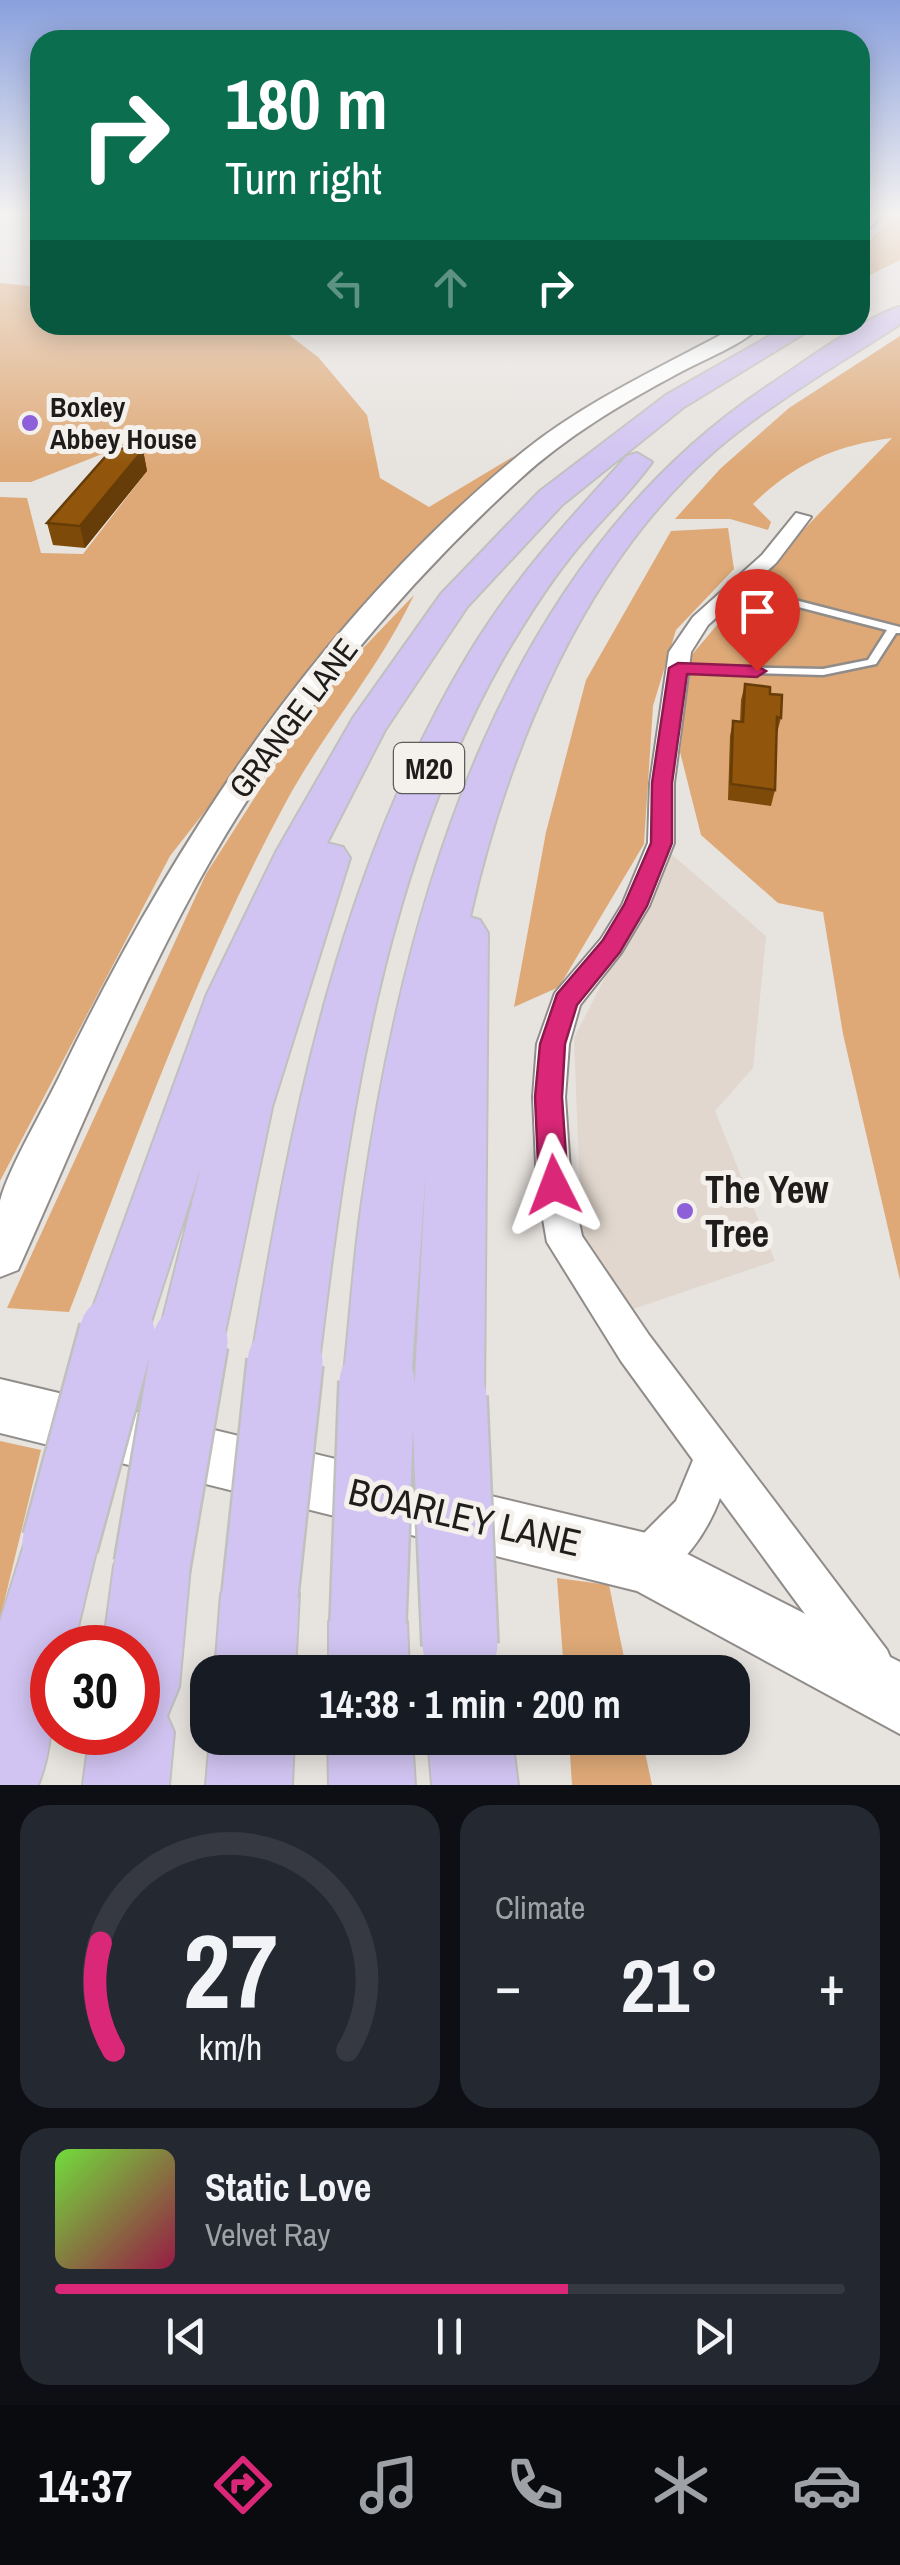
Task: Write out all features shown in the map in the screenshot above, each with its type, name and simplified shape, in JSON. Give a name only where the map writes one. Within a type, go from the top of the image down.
[{"type":"highway","name":"M20","points":[[870,334],[900,314]]},
{"type":"highway","name":"M20","points":[[0,1774],[119,1327],[205,1067],[258,935],[349,757],[454,602],[551,498],[675,401],[768,335]]},
{"type":"highway","name":"M20","points":[[256,1655],[285,1362],[330,1080],[375,920],[418,790],[474,673],[555,550],[651,448],[746,378],[818,335]]},
{"type":"highway","name":"M20","points":[[368,1647],[377,1382],[392,1201],[426,996],[465,854],[528,688],[601,561],[681,467],[722,432],[868,335]]},
{"type":"highway","name":"M20","points":[[145,1625],[190,1342],[244,1107],[308,905],[385,732],[394,694]]},
{"type":"highway","name":"M20","points":[[461,1655],[449,1398],[465,854]]},
{"type":"highway","points":[[126,1785],[129,1755]]},
{"type":"highway","points":[[249,1785],[251,1755]]},
{"type":"highway","points":[[371,1755],[372,1785]]},
{"type":"highway","points":[[472,1755],[475,1785]]},
{"type":"street","name":"GRANGE LANE","points":[[0,1254],[145,947],[210,831],[284,722],[442,542],[548,444],[632,387],[762,335]]},
{"type":"street","points":[[802,517],[769,559],[700,621],[680,652],[662,783],[662,843],[635,906],[611,946],[566,1001],[552,1044],[548,1097],[554,1185],[565,1242],[716,1456],[895,1696]]},
{"type":"street","name":"BOARLEY LANE","points":[[0,1406],[646,1563],[895,1696]]},
{"type":"street","points":[[646,1563],[692,1516],[716,1456]]},
{"type":"lane","points":[[678,668],[842,670],[872,662],[896,630],[784,600],[724,598]]},
{"type":"shaded area","points":[[0,297],[30,297],[30,335],[289,335],[318,357],[367,415],[380,478],[429,507],[514,456],[386,580],[170,856],[0,1181],[0,497],[27,498],[41,553],[83,554],[147,471],[130,443],[31,482],[0,482]]},
{"type":"shaded area","points":[[900,336],[900,1280],[843,1034],[823,912],[778,903],[701,835],[680,752],[690,657],[755,580],[892,438],[834,451],[784,478],[753,504],[771,522],[768,530],[730,519],[675,519],[720,469],[789,408]]},
{"type":"shaded area","points":[[728,528],[734,569],[676,630],[653,706],[644,844],[559,987],[514,1007],[546,832],[586,680],[671,531]]},
{"type":"shaded area","points":[[414,595],[385,648],[301,775],[254,863],[196,989],[69,1312],[7,1308],[206,874],[324,689]]},
{"type":"shaded area","points":[[669,852],[766,936],[753,1068],[715,1111],[775,1261],[627,1311],[582,1245],[574,1038]]},
{"type":"shaded area","points":[[0,1441],[41,1450],[0,1619]]},
{"type":"shaded area","points":[[557,1578],[609,1585],[623,1655],[563,1655]]},
{"type":"shaded area","points":[[570,1755],[646,1755],[652,1785],[572,1785]]},
{"type":"building","points":[[113,448],[143,450],[80,526],[47,523]]},
{"type":"building","points":[[757,597],[792,607],[768,638],[732,627]]},
{"type":"building","points":[[745,684],[770,687],[770,694],[782,695],[781,718],[777,717],[775,790],[731,784],[733,721],[743,722]]},
{"type":"place","name":"Boxley Abbey House","points":[[30,423]]},
{"type":"place","name":"The Yew Tree","points":[[685,1211]]},
{"type":"route","points":[[554,1185],[548,1097],[552,1044],[566,1001],[611,946],[635,906],[662,843],[662,783],[678,668],[757,671]]}]
